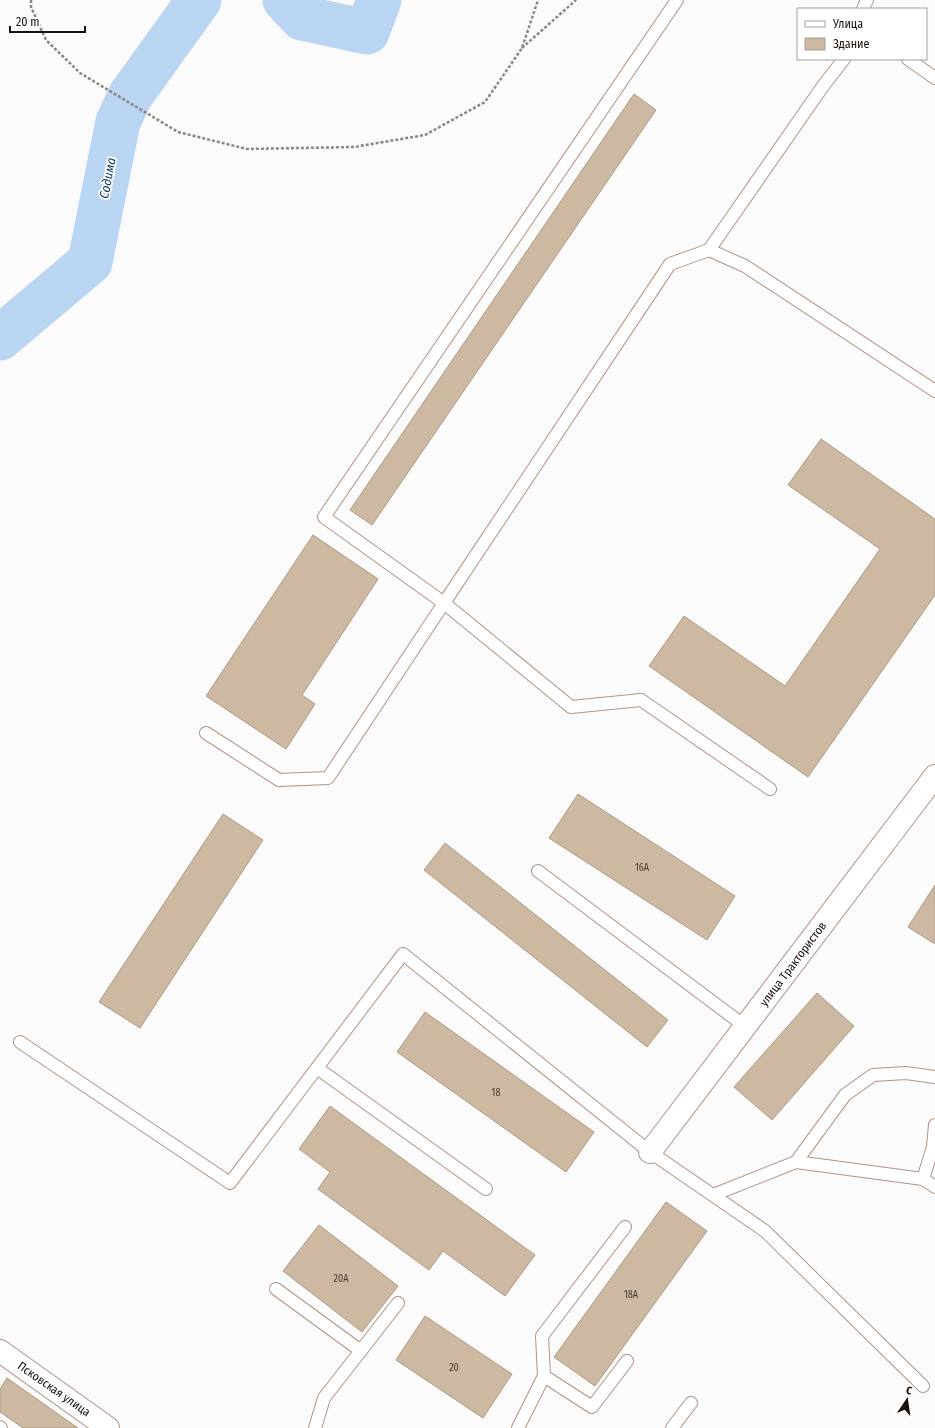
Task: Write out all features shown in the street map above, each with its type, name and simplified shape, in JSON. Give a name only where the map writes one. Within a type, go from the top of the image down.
[{"type":"street","name":"улица Трактористов","points":[[650,1152],[935,776]]},
{"type":"street","name":"Псковская улица","points":[[2,1357],[108,1428]]},
{"type":"lane","points":[[677,0],[324,517],[444,603],[571,707],[641,700],[770,789]]},
{"type":"lane","points":[[206,733],[279,780],[328,778],[670,264],[709,250],[818,92],[843,60]]},
{"type":"lane","points":[[909,60],[935,78]]},
{"type":"lane","points":[[709,250],[745,266],[935,391]]},
{"type":"lane","points":[[538,871],[746,1026]]},
{"type":"lane","points":[[20,1042],[230,1184],[404,954],[650,1152],[765,1231],[923,1386]]},
{"type":"lane","points":[[318,1068],[486,1189]]},
{"type":"lane","points":[[796,1162],[845,1095],[873,1075],[906,1073],[935,1077]]},
{"type":"lane","points":[[923,1179],[932,1147],[935,1125]]},
{"type":"lane","points":[[713,1195],[796,1162],[923,1179],[935,1187]]},
{"type":"lane","points":[[518,1428],[544,1376],[542,1336],[626,1226]]},
{"type":"lane","points":[[276,1289],[360,1351]]},
{"type":"lane","points":[[315,1428],[324,1398],[398,1303]]},
{"type":"lane","points":[[544,1376],[592,1407],[627,1361]]},
{"type":"lane","points":[[672,1428],[691,1403]]},
{"type":"path","points":[[32,0],[31,7],[46,40],[80,73],[178,132],[247,150],[354,147],[425,135],[485,102],[522,48],[576,0]]},
{"type":"path","points":[[522,48],[538,0]]},
{"type":"building","points":[[634,94],[656,110],[372,525],[350,510]]},
{"type":"building","points":[[821,439],[935,519],[935,595],[808,777],[649,666],[684,616],[785,686],[880,549],[788,485]]},
{"type":"building","points":[[313,535],[378,579],[302,695],[315,704],[286,749],[206,696]]},
{"type":"building","points":[[578,794],[735,896],[707,940],[549,838]]},
{"type":"building","points":[[223,814],[263,840],[140,1028],[99,1002]]},
{"type":"building","points":[[445,843],[668,1020],[647,1047],[424,870]]},
{"type":"building","points":[[935,885],[935,944],[908,927]]},
{"type":"building","points":[[817,993],[854,1026],[772,1120],[734,1087]]},
{"type":"building","points":[[425,1012],[594,1132],[566,1172],[397,1052]]},
{"type":"building","points":[[330,1106],[535,1255],[505,1296],[443,1251],[429,1270],[318,1189],[330,1172],[299,1149]]},
{"type":"building","points":[[666,1202],[707,1231],[595,1386],[554,1357]]},
{"type":"building","points":[[319,1225],[398,1286],[362,1332],[283,1271]]},
{"type":"building","points":[[425,1316],[512,1374],[483,1418],[396,1360]]},
{"type":"building","points":[[7,1378],[78,1428],[23,1428],[0,1412],[0,1389]]},
{"type":"waterway","name":"Содима","points":[[0,338],[90,262],[118,122],[130,96],[199,0]]},
{"type":"waterway","name":"Содима","points":[[285,0],[302,18],[367,32],[379,0]]}]
